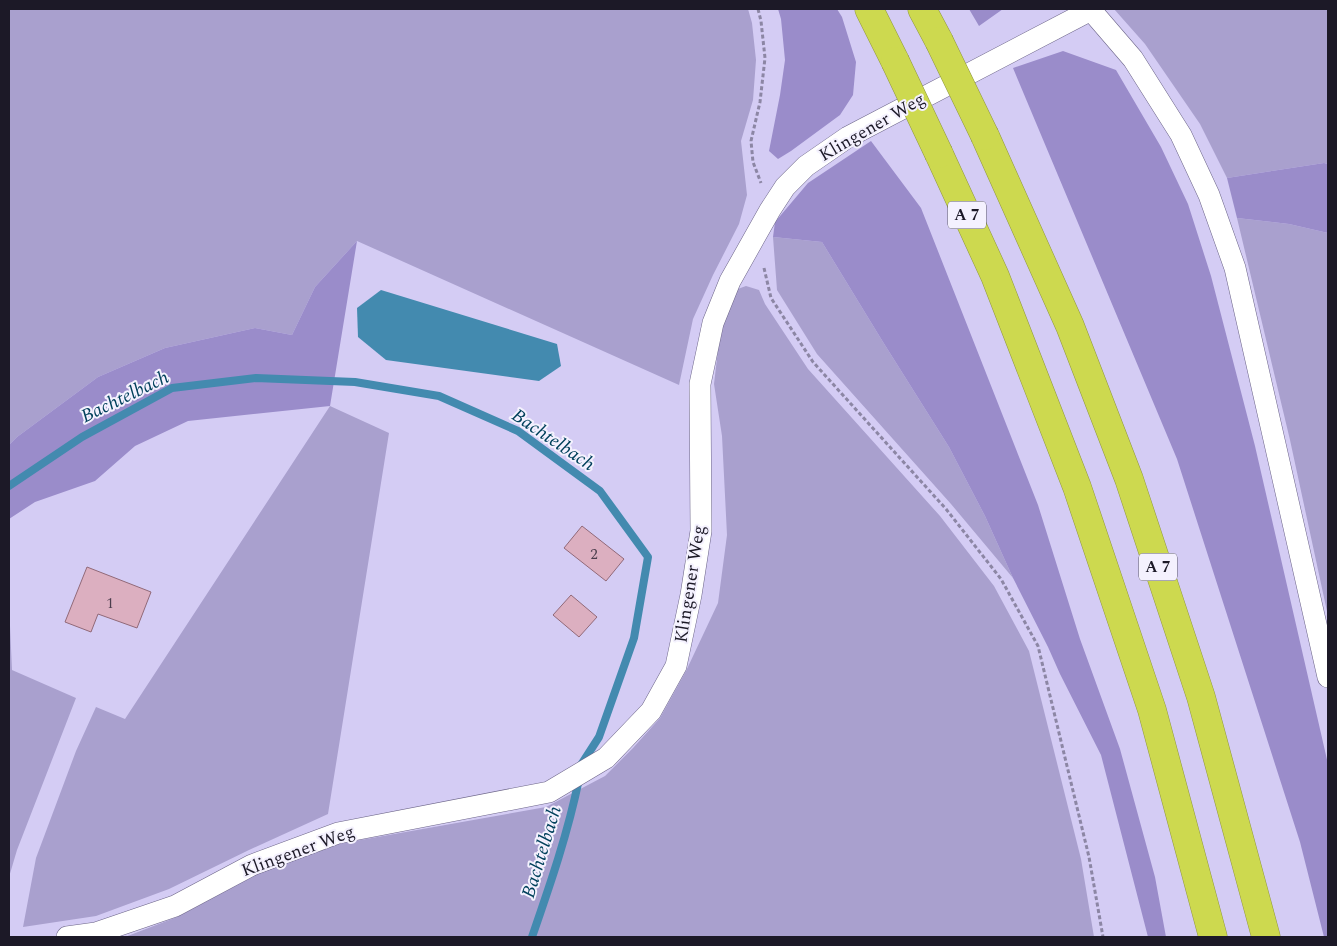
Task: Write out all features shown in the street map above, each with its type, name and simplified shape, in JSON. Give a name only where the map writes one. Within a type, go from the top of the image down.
[{"type":"highway","name":"A 7","points":[[869,9],[995,276],[1077,487],[1152,710],[1213,937]]},
{"type":"highway","name":"A 7","points":[[922,9],[985,136],[1070,326],[1129,479],[1201,697],[1266,937]]},
{"type":"highway","name":"A 7","points":[[1193,937],[1190,923],[1194,865]]},
{"type":"street","name":"Klingener Weg","points":[[67,937],[96,934],[175,906],[252,865],[338,833],[549,792],[606,758],[652,711],[676,666],[691,595],[701,531],[700,384],[713,323],[730,281],[770,210],[785,187],[806,166],[848,137],[1091,9]]},
{"type":"street","points":[[1091,9],[1133,59],[1181,135],[1208,195],[1235,268],[1328,677]]},
{"type":"path","points":[[758,9],[765,58],[760,102],[751,141],[753,162],[770,210]]},
{"type":"path","points":[[756,236],[771,298],[814,362],[946,509],[1001,579],[1038,646],[1089,856],[1103,937]]},
{"type":"shaded area","points":[[9,9],[748,9],[752,23],[756,60],[753,100],[741,141],[747,195],[739,224],[693,319],[679,385],[357,241],[315,287],[292,335],[255,328],[165,348],[98,377],[9,445]]},
{"type":"shaded area","points":[[778,9],[837,9],[842,17],[856,62],[853,95],[840,115],[778,159],[769,151],[785,60],[781,19]]},
{"type":"shaded area","points":[[969,9],[1003,9],[979,26]]},
{"type":"shaded area","points":[[1114,9],[1328,9],[1328,164],[1324,163],[1227,178],[1200,124],[1145,44]]},
{"type":"shaded area","points":[[1063,51],[1116,70],[1161,147],[1188,204],[1211,276],[1255,446],[1328,764],[1328,937],[1324,937],[1300,842],[1177,459],[1013,68]]},
{"type":"shaded area","points":[[871,141],[921,208],[1038,505],[1080,639],[1120,749],[1155,877],[1166,937],[1148,937],[1101,755],[1013,578],[985,516],[949,447],[822,242],[773,237],[775,222],[808,183]]},
{"type":"shaded area","points":[[1324,163],[1328,164],[1328,233],[1289,224],[1237,218],[1227,178]]},
{"type":"shaded area","points":[[1237,218],[1289,224],[1328,233],[1328,616],[1290,440]]},
{"type":"shaded area","points":[[773,237],[822,242],[949,447],[985,516],[1013,578],[951,504],[817,354],[777,290]]},
{"type":"shaded area","points":[[357,241],[330,406],[188,421],[135,446],[95,481],[35,502],[9,519],[9,445],[17,437],[98,377],[165,348],[255,328],[292,335],[315,287]]},
{"type":"shaded area","points":[[746,286],[759,290],[765,304],[808,369],[940,516],[994,586],[1029,651],[1081,859],[1094,937],[125,937],[177,917],[257,874],[338,844],[546,807],[605,776],[633,748],[660,718],[686,671],[718,603],[727,535],[722,436],[714,384],[721,324],[735,290]]},
{"type":"shaded area","points":[[330,406],[389,433],[328,814],[169,889],[96,916],[23,927],[36,858],[76,751],[96,707],[125,719]]},
{"type":"shaded area","points":[[9,626],[12,670],[76,698],[17,850],[9,877]]},
{"type":"water","points":[[381,290],[557,344],[561,366],[539,381],[386,360],[358,337],[357,308]]},
{"type":"building","points":[[582,526],[624,559],[606,581],[564,548]]},
{"type":"building","points":[[87,567],[151,592],[137,628],[98,614],[91,632],[65,622]]},
{"type":"building","points":[[571,595],[597,617],[579,637],[553,615]]},
{"type":"waterway","name":"Bachtelbach","points":[[9,486],[82,437],[172,388],[256,378],[355,382],[439,396],[518,431],[600,491],[648,557],[634,638],[599,737],[581,765]]},
{"type":"waterway","name":"Bachtelbach","points":[[532,937],[564,839],[579,779]]}]
